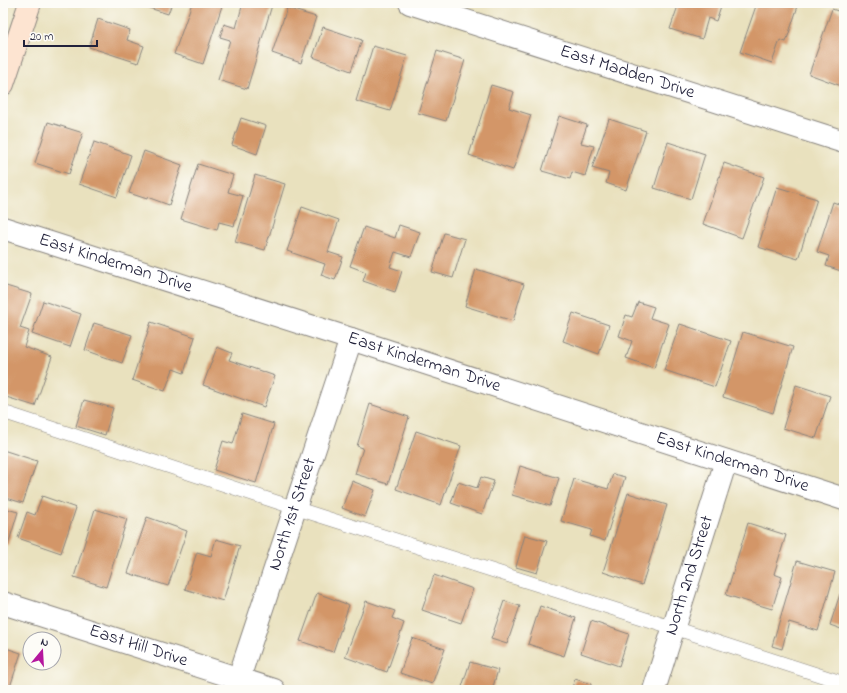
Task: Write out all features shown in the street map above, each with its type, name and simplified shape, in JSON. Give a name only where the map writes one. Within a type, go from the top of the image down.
[{"type":"street","points":[[3,84],[30,3]]},
{"type":"street","name":"East Madden Drive","points":[[410,3],[844,142]]},
{"type":"street","name":"East Kinderman Drive","points":[[3,228],[844,499]]},
{"type":"street","name":"North 1st Street","points":[[237,684],[351,339]]},
{"type":"street","name":"North 2nd Street","points":[[654,690],[726,461]]},
{"type":"street","name":"East Hill Drive","points":[[3,603],[237,684],[274,690]]},
{"type":"lane","points":[[3,412],[295,508],[844,683]]},
{"type":"building","points":[[140,3],[172,3],[168,14],[140,5]]},
{"type":"building","points":[[192,3],[215,3],[222,6],[203,64],[174,54]]},
{"type":"building","points":[[243,3],[266,3],[272,5],[247,89],[218,80],[230,40],[220,37],[224,24],[236,28]]},
{"type":"building","points":[[679,3],[722,3],[716,21],[708,18],[702,39],[670,29]]},
{"type":"building","points":[[757,3],[799,3],[786,42],[780,40],[772,63],[740,52]]},
{"type":"building","points":[[287,8],[316,17],[301,63],[272,53]]},
{"type":"building","points":[[832,9],[844,13],[844,87],[809,74]]},
{"type":"building","points":[[98,19],[130,30],[127,40],[144,46],[138,63],[89,47]]},
{"type":"building","points":[[323,27],[362,40],[351,71],[313,57]]},
{"type":"building","points":[[373,46],[407,56],[390,111],[356,101]]},
{"type":"building","points":[[437,51],[465,60],[446,121],[418,113]]},
{"type":"building","points":[[491,85],[514,92],[509,108],[531,115],[513,170],[469,155]]},
{"type":"building","points":[[559,116],[587,125],[581,143],[594,146],[585,176],[572,172],[570,179],[542,171]]},
{"type":"building","points":[[241,118],[266,126],[257,154],[232,145]]},
{"type":"building","points":[[609,119],[646,131],[626,190],[606,183],[609,173],[592,168]]},
{"type":"building","points":[[48,122],[83,133],[69,174],[35,163]]},
{"type":"building","points":[[94,142],[131,155],[117,197],[79,184]]},
{"type":"building","points":[[668,142],[705,154],[691,199],[654,188]]},
{"type":"building","points":[[144,151],[182,165],[169,205],[147,197],[147,199],[129,193]]},
{"type":"building","points":[[724,163],[764,177],[742,238],[703,224]]},
{"type":"building","points":[[198,164],[233,175],[228,192],[243,196],[234,226],[219,222],[217,230],[181,219]]},
{"type":"building","points":[[255,175],[285,184],[265,250],[235,242]]},
{"type":"building","points":[[777,187],[817,199],[798,259],[758,247]]},
{"type":"building","points":[[833,202],[844,206],[844,272],[826,266],[829,256],[817,252]]},
{"type":"building","points":[[302,207],[339,220],[328,252],[343,257],[335,280],[321,275],[325,264],[287,251]]},
{"type":"building","points":[[399,225],[420,232],[411,257],[395,252],[390,267],[402,271],[395,292],[363,281],[366,272],[350,266],[364,227],[395,238]]},
{"type":"building","points":[[444,233],[465,239],[453,278],[432,272]]},
{"type":"building","points":[[476,269],[524,284],[513,321],[465,306]]},
{"type":"building","points":[[3,285],[32,294],[20,328],[29,331],[24,347],[52,357],[35,406],[3,396]]},
{"type":"building","points":[[43,301],[81,314],[70,347],[32,334]]},
{"type":"building","points":[[638,302],[654,307],[650,318],[669,324],[654,368],[626,358],[632,341],[619,336],[626,315],[632,317]]},
{"type":"building","points":[[573,313],[609,325],[599,354],[563,341]]},
{"type":"building","points":[[151,322],[195,337],[184,373],[173,369],[165,391],[132,380]]},
{"type":"building","points":[[94,323],[132,335],[122,363],[85,350]]},
{"type":"building","points":[[680,324],[731,341],[715,387],[664,370]]},
{"type":"building","points":[[743,332],[793,347],[773,413],[723,397]]},
{"type":"building","points":[[217,347],[232,353],[229,360],[275,376],[264,407],[203,385]]},
{"type":"building","points":[[796,385],[830,396],[816,438],[783,428]]},
{"type":"building","points":[[84,400],[113,408],[105,435],[76,426]]},
{"type":"building","points":[[370,404],[409,417],[388,484],[355,474],[363,448],[357,446]]},
{"type":"building","points":[[242,414],[274,424],[256,483],[214,470],[223,441],[233,444]]},
{"type":"building","points":[[416,431],[461,446],[441,505],[396,489]]},
{"type":"building","points":[[3,450],[37,461],[23,503],[3,497]]},
{"type":"building","points":[[520,466],[559,478],[550,506],[512,495]]},
{"type":"building","points":[[613,474],[625,477],[605,541],[590,536],[592,530],[561,521],[574,479],[608,489]]},
{"type":"building","points":[[481,477],[494,481],[482,514],[451,503],[458,482],[477,488]]},
{"type":"building","points":[[352,481],[375,490],[365,517],[342,508]]},
{"type":"building","points":[[628,493],[667,505],[642,585],[603,572]]},
{"type":"building","points":[[42,496],[76,508],[61,553],[18,538],[27,512],[35,515]]},
{"type":"building","points":[[3,508],[18,512],[8,545],[3,544]]},
{"type":"building","points":[[95,509],[127,519],[106,587],[74,577]]},
{"type":"building","points":[[147,517],[187,531],[168,586],[128,573]]},
{"type":"building","points":[[748,523],[786,535],[774,574],[782,577],[772,609],[726,595]]},
{"type":"building","points":[[525,535],[547,541],[537,573],[516,567]]},
{"type":"building","points":[[216,539],[240,546],[223,601],[185,589],[197,552],[211,556]]},
{"type":"building","points":[[797,561],[835,572],[818,631],[789,622],[782,649],[772,646]]},
{"type":"building","points":[[434,575],[473,589],[461,623],[422,610]]},
{"type":"building","points":[[317,593],[349,605],[333,652],[300,641]]},
{"type":"building","points":[[840,594],[844,595],[844,630],[830,625]]},
{"type":"building","points":[[366,601],[395,611],[392,618],[404,623],[387,672],[345,657]]},
{"type":"building","points":[[504,601],[520,606],[507,644],[491,639]]},
{"type":"building","points":[[540,606],[576,618],[564,656],[528,644]]},
{"type":"building","points":[[591,621],[629,634],[619,666],[581,653]]},
{"type":"building","points":[[412,638],[445,649],[432,684],[400,673]]},
{"type":"building","points":[[3,647],[21,653],[9,690],[3,690]]},
{"type":"building","points":[[470,662],[498,670],[492,690],[461,690]]},
{"type":"building","points":[[575,679],[591,684],[590,690],[571,690]]}]
